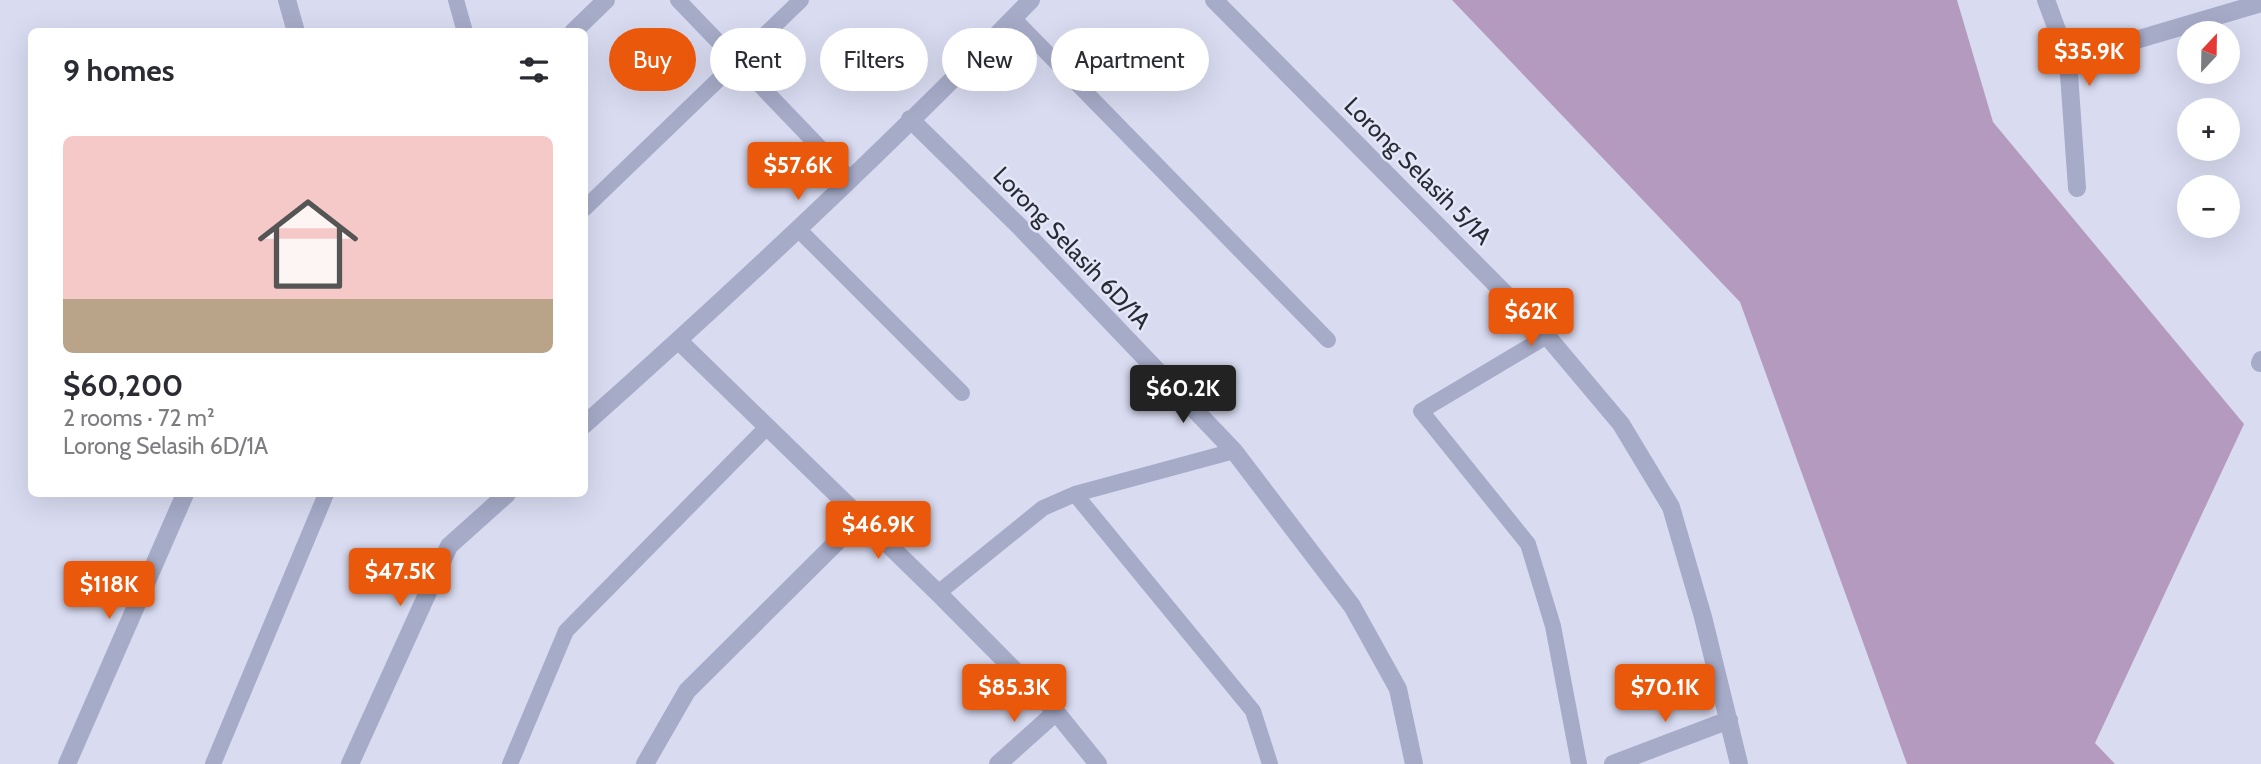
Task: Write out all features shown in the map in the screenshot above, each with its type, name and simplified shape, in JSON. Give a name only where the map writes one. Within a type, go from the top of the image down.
[{"type":"street","points":[[287,0],[295,28]]},
{"type":"street","points":[[577,28],[606,0]]},
{"type":"street","points":[[588,421],[679,341],[798,229],[1031,0]]},
{"type":"street","name":"Lorong Selasih 5/1A","points":[[1214,0],[1547,336],[1621,424],[1671,508],[1730,720],[1739,764]]},
{"type":"street","points":[[2046,0],[2068,60],[2077,188]]},
{"type":"street","points":[[2068,60],[2261,3]]},
{"type":"street","name":"Lorong Selasih 6D/1A","points":[[910,119],[1019,226],[1234,451],[1352,606],[1398,688],[1414,764]]},
{"type":"street","points":[[679,341],[862,517],[1056,712],[1098,764]]},
{"type":"street","points":[[67,764],[185,497]]},
{"type":"street","points":[[350,764],[449,546],[504,497]]},
{"type":"street","points":[[646,764],[648,756],[687,691],[862,517]]},
{"type":"street","points":[[998,764],[1056,712]]},
{"type":"street","points":[[1613,764],[1730,720]]},
{"type":"lane","points":[[456,0],[464,28]]},
{"type":"lane","points":[[678,0],[710,33]]},
{"type":"lane","points":[[772,28],[801,0]]},
{"type":"lane","points":[[1013,18],[1328,340]]},
{"type":"lane","points":[[588,205],[710,87]]},
{"type":"lane","points":[[766,91],[850,179]]},
{"type":"lane","points":[[798,229],[962,393]]},
{"type":"lane","points":[[1547,336],[1421,411],[1528,544],[1553,626],[1579,764]]},
{"type":"lane","points":[[510,764],[566,631],[767,427]]},
{"type":"lane","points":[[938,593],[1044,508],[1074,494],[1234,451]]},
{"type":"lane","points":[[1074,494],[1253,711],[1270,764]]},
{"type":"lane","points":[[213,764],[325,497]]},
{"type":"shaded area","points":[[1452,0],[1957,0],[1993,122],[2244,424],[2095,743],[2115,764],[1907,764],[1740,302]]}]
